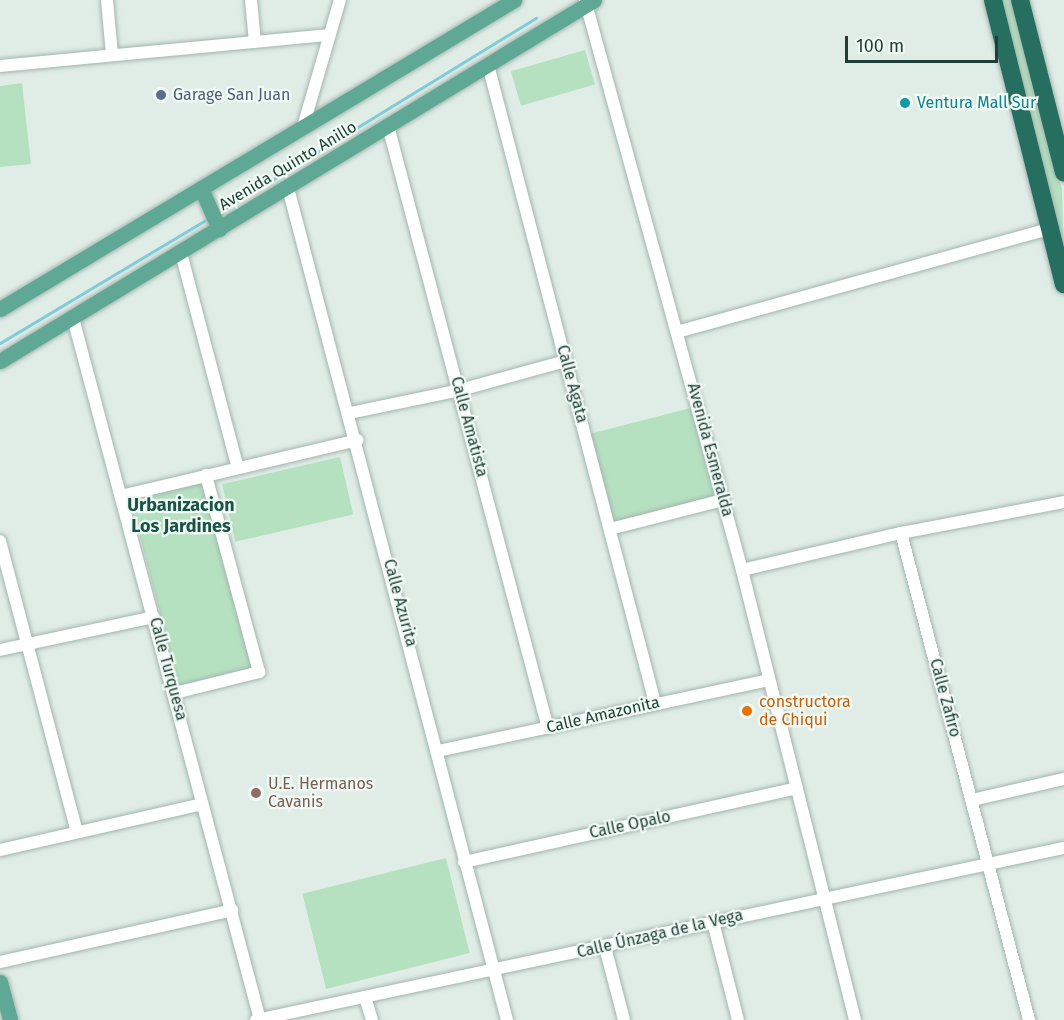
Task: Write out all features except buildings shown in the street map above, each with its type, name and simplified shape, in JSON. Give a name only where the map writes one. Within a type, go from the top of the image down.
[{"type":"highway","points":[[993,0],[1064,284]]},
{"type":"highway","points":[[1020,0],[1064,172]]},
{"type":"main road","name":"Avenida Quinto Anillo","points":[[0,309],[514,0]]},
{"type":"main road","name":"Avenida Quinto Anillo","points":[[0,361],[288,188],[589,2]]},
{"type":"main road","points":[[201,188],[219,229]]},
{"type":"main road","points":[[0,982],[10,1020]]},
{"type":"street","points":[[108,0],[112,55]]},
{"type":"street","points":[[251,0],[255,42]]},
{"type":"street","points":[[303,127],[340,0]]},
{"type":"street","name":"Avenida Esmeralda","points":[[589,2],[742,570],[855,1020]]},
{"type":"street","points":[[0,66],[330,35]]},
{"type":"street","name":"Calle Agata","points":[[488,65],[655,703]]},
{"type":"street","name":"Calle Amatista","points":[[388,126],[548,728]]},
{"type":"street","name":"Calle Azurita","points":[[288,188],[350,413],[438,751],[464,862],[507,1020]]},
{"type":"street","points":[[677,332],[1051,228]]},
{"type":"street","points":[[181,253],[238,468]]},
{"type":"street","name":"Calle Turquesa","points":[[72,318],[175,693],[259,1020]]},
{"type":"street","points":[[350,413],[460,390],[565,361]]},
{"type":"street","points":[[121,496],[357,440]]},
{"type":"street","points":[[175,693],[259,672],[206,475]]},
{"type":"street","points":[[610,529],[723,500]]},
{"type":"street","points":[[742,570],[901,533],[1064,502]]},
{"type":"street","name":"Calle Zafiro","points":[[901,533],[1029,1020]]},
{"type":"street","points":[[0,541],[77,832]]},
{"type":"street","points":[[0,651],[154,617]]},
{"type":"street","name":"Calle Amazonita","points":[[438,751],[768,680]]},
{"type":"street","points":[[972,800],[1064,779]]},
{"type":"street","name":"Calle Opalo","points":[[464,862],[797,788]]},
{"type":"street","points":[[0,850],[202,804]]},
{"type":"street","name":"Calle Únzaga de la Vega","points":[[259,1020],[1064,848]]},
{"type":"street","points":[[0,962],[232,910]]},
{"type":"street","points":[[713,922],[738,1020]]},
{"type":"street","points":[[605,947],[624,1020]]},
{"type":"street","points":[[365,997],[372,1020]]},
{"type":"green space","points":[[997,0],[1010,0],[1062,189],[1064,260]]},
{"type":"green space","points":[[585,50],[595,85],[521,106],[511,71]]},
{"type":"green space","points":[[22,83],[31,164],[0,167],[0,86]]},
{"type":"green space","points":[[691,408],[714,493],[711,498],[616,523],[611,518],[589,434]]},
{"type":"green space","points":[[340,457],[353,514],[235,542],[222,484]]},
{"type":"green space","points":[[203,483],[254,669],[179,687],[132,505],[137,498]]},
{"type":"green space","points":[[446,858],[470,953],[326,989],[302,894]]},
{"type":"waterway","points":[[224,209],[536,18]]},
{"type":"waterway","points":[[0,343],[209,218]]},
{"type":"place","name":"Garage San Juan","points":[[161,95]]},
{"type":"place","name":"Ventura Mall Sur","points":[[905,103]]},
{"type":"place","name":"constructora de Chiqui","points":[[747,711]]},
{"type":"place","name":"U.E. Hermanos Cavanis","points":[[256,793]]},
{"type":"district","name":"Urbanizacion Los Jardines","points":[[181,516]]}]
